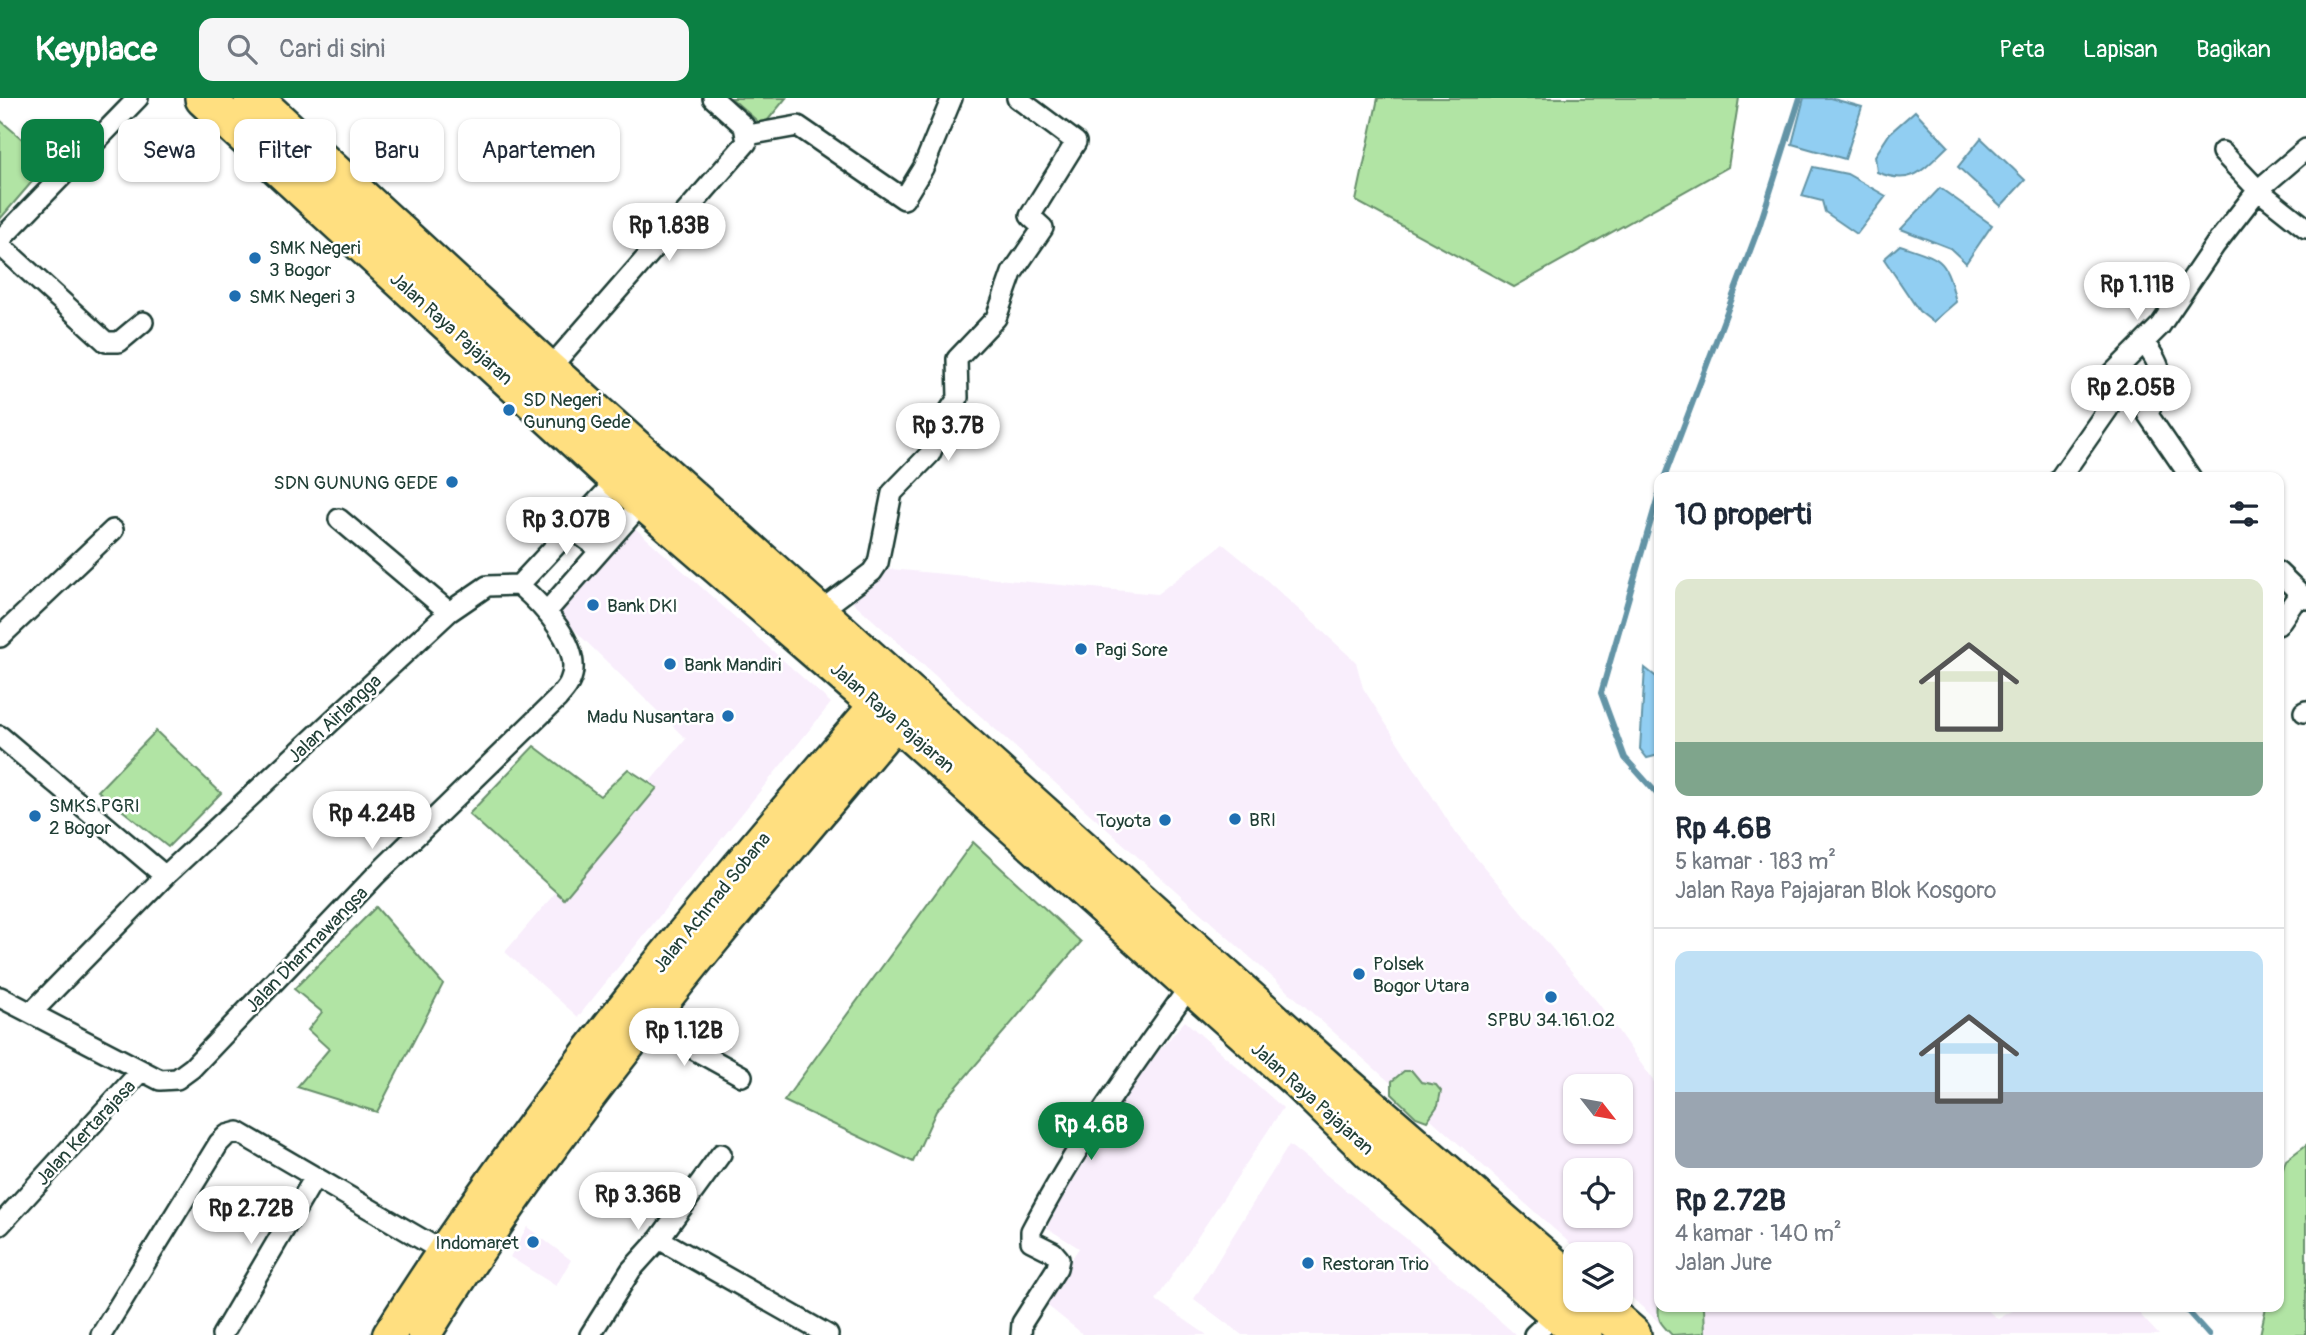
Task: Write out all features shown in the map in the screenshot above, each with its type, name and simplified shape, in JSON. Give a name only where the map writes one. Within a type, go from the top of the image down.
[{"type":"highway","name":"Jalan Raya Pajajaran","points":[[204,98],[537,383],[820,611],[896,701],[1191,986],[1305,1087],[1373,1153],[1562,1317]]},
{"type":"highway","name":"Jalan Raya Pajajaran","points":[[253,98],[537,383],[631,490],[896,701],[1330,1072],[1562,1317]]},
{"type":"highway","points":[[1606,1312],[1632,1335]]},
{"type":"main road","name":"Jalan Achmad Sobana","points":[[389,1335],[494,1175],[660,984],[896,701]]},
{"type":"main road","name":"Jalan Achmad Sobana","points":[[424,1335],[520,1186],[646,1023],[660,984]]},
{"type":"street","points":[[138,98],[0,242],[106,342],[119,342],[143,322]]},
{"type":"street","points":[[537,383],[740,152],[748,135],[744,126],[713,98]]},
{"type":"street","points":[[748,135],[799,126],[904,199],[923,169],[951,98]]},
{"type":"street","points":[[820,611],[872,572],[878,563],[892,493],[930,454],[937,429],[958,398],[957,359],[996,318],[1012,273],[1043,228],[1030,216],[1076,142],[1017,98]]},
{"type":"street","points":[[2064,472],[2108,409],[2110,376],[2160,326],[2209,254],[2258,190],[2306,149]]},
{"type":"street","points":[[2222,152],[2258,190],[2306,228]]},
{"type":"street","points":[[2144,343],[2158,360],[2163,374],[2148,415],[2187,472]]},
{"type":"street","points":[[631,490],[601,550],[548,610],[519,585],[572,529],[631,490]]},
{"type":"street","points":[[339,519],[449,612]]},
{"type":"street","points":[[572,529],[601,550]]},
{"type":"street","points":[[0,637],[113,530]]},
{"type":"street","points":[[2284,578],[2303,596],[2284,618]]},
{"type":"street","name":"Jalan Airlangga","points":[[32,1012],[165,876],[449,612],[486,586],[497,583],[519,585]]},
{"type":"street","name":"Jalan Dharmawangsa","points":[[1,999],[32,1012],[160,1080],[177,1079],[192,1068],[375,876],[557,699],[570,681],[573,663],[569,649],[548,610]]},
{"type":"street","points":[[0,736],[165,876]]},
{"type":"street","points":[[1021,1335],[1022,1324],[1057,1268],[1059,1259],[1031,1241],[1031,1231],[1068,1161],[1100,1110],[1191,986]]},
{"type":"street","points":[[646,1023],[742,1076]]},
{"type":"street","name":"Jalan Kertarajasa","points":[[0,1225],[141,1071]]},
{"type":"street","points":[[101,1335],[219,1143],[227,1135],[238,1132],[442,1251]]},
{"type":"street","points":[[600,1332],[631,1270],[659,1239],[721,1154]]},
{"type":"street","points":[[222,1335],[315,1177]]},
{"type":"street","points":[[659,1239],[828,1335]]},
{"type":"shaded area","points":[[635,528],[831,703],[578,1017],[505,952],[686,739],[559,615]]},
{"type":"shaded area","points":[[1223,544],[1356,662],[1363,688],[1457,835],[1599,1004],[1654,1082],[1654,1312],[1989,1312],[1998,1319],[2010,1312],[2138,1312],[2159,1335],[1673,1335],[1633,1299],[1633,1242],[1568,1242],[845,595],[859,566],[1157,594]]},
{"type":"shaded area","points":[[1185,1021],[1283,1108],[1156,1300],[1207,1335],[1084,1335],[1043,1302],[1079,1248],[1047,1228],[1098,1121]]},
{"type":"shaded area","points":[[1289,1145],[1418,1248],[1516,1335],[1242,1335],[1194,1299]]},
{"type":"shaded area","name":"Indomaret","points":[[527,1227],[571,1260],[556,1286],[510,1257]]},
{"type":"green space","points":[[731,98],[786,98],[763,126]]},
{"type":"green space","points":[[1378,98],[1739,98],[1728,167],[1514,287],[1356,201]]},
{"type":"green space","points":[[0,120],[21,138],[21,182],[32,182],[0,219]]},
{"type":"green space","points":[[156,731],[221,793],[168,847],[98,791]]},
{"type":"green space","points":[[534,746],[600,796],[628,769],[657,788],[564,899],[469,814]]},
{"type":"green space","points":[[973,842],[1081,942],[936,1111],[913,1162],[784,1101]]},
{"type":"green space","points":[[376,907],[443,984],[377,1112],[297,1087],[329,1049],[308,1030],[322,1012],[294,989]]},
{"type":"green space","points":[[1404,1071],[1412,1071],[1421,1082],[1436,1085],[1441,1091],[1438,1105],[1427,1121],[1416,1117],[1392,1094],[1392,1081]]},
{"type":"green space","points":[[2306,1145],[2306,1335],[2260,1335],[2265,1312],[2284,1312],[2286,1160]]},
{"type":"green space","points":[[1704,1312],[1705,1333],[1672,1335],[1660,1321],[1658,1314]]},
{"type":"water","points":[[1804,98],[1830,98],[1862,107],[1845,159],[1792,144]]},
{"type":"water","points":[[1915,111],[1948,146],[1924,169],[1908,177],[1899,178],[1877,172],[1875,156],[1890,133]]},
{"type":"water","points":[[1981,138],[2025,180],[2001,206],[1958,167]]},
{"type":"water","points":[[1813,167],[1847,174],[1886,196],[1857,234],[1825,212],[1822,201],[1802,196]]},
{"type":"water","points":[[1940,188],[1992,225],[1966,263],[1950,248],[1901,229]]},
{"type":"water","points":[[1900,245],[1934,258],[1949,276],[1956,302],[1933,322],[1919,311],[1884,259]]},
{"type":"water","points":[[1645,668],[1654,675],[1654,756],[1647,758],[1640,749]]},
{"type":"waterway","points":[[1666,472],[1759,227],[1800,98]]},
{"type":"waterway","points":[[1654,510],[1601,693],[1625,758],[1654,790]]},
{"type":"waterway","points":[[2188,1312],[2209,1335]]},
{"type":"place","name":"SMK Negeri 3 Bogor","points":[[255,258]]},
{"type":"place","name":"SMK Negeri 3","points":[[235,296]]},
{"type":"place","name":"SD Negeri Gunung Gede","points":[[509,410]]},
{"type":"place","name":"SDN GUNUNG GEDE","points":[[452,482]]},
{"type":"place","name":"Bank DKI","points":[[593,605]]},
{"type":"place","name":"Pagi Sore","points":[[1081,649]]},
{"type":"place","name":"Bank Mandiri","points":[[670,664]]},
{"type":"place","name":"Madu Nusantara","points":[[728,716]]},
{"type":"place","name":"SMKS PGRI 2 Bogor","points":[[35,816]]},
{"type":"place","name":"BRI","points":[[1235,819]]},
{"type":"place","name":"Toyota","points":[[1165,820]]},
{"type":"place","name":"Polsek Bogor Utara","points":[[1359,974]]},
{"type":"place","name":"SPBU 34.161.02","points":[[1551,997]]},
{"type":"place","name":"Indomaret","points":[[533,1242]]},
{"type":"place","name":"Restoran Trio","points":[[1308,1263]]}]
